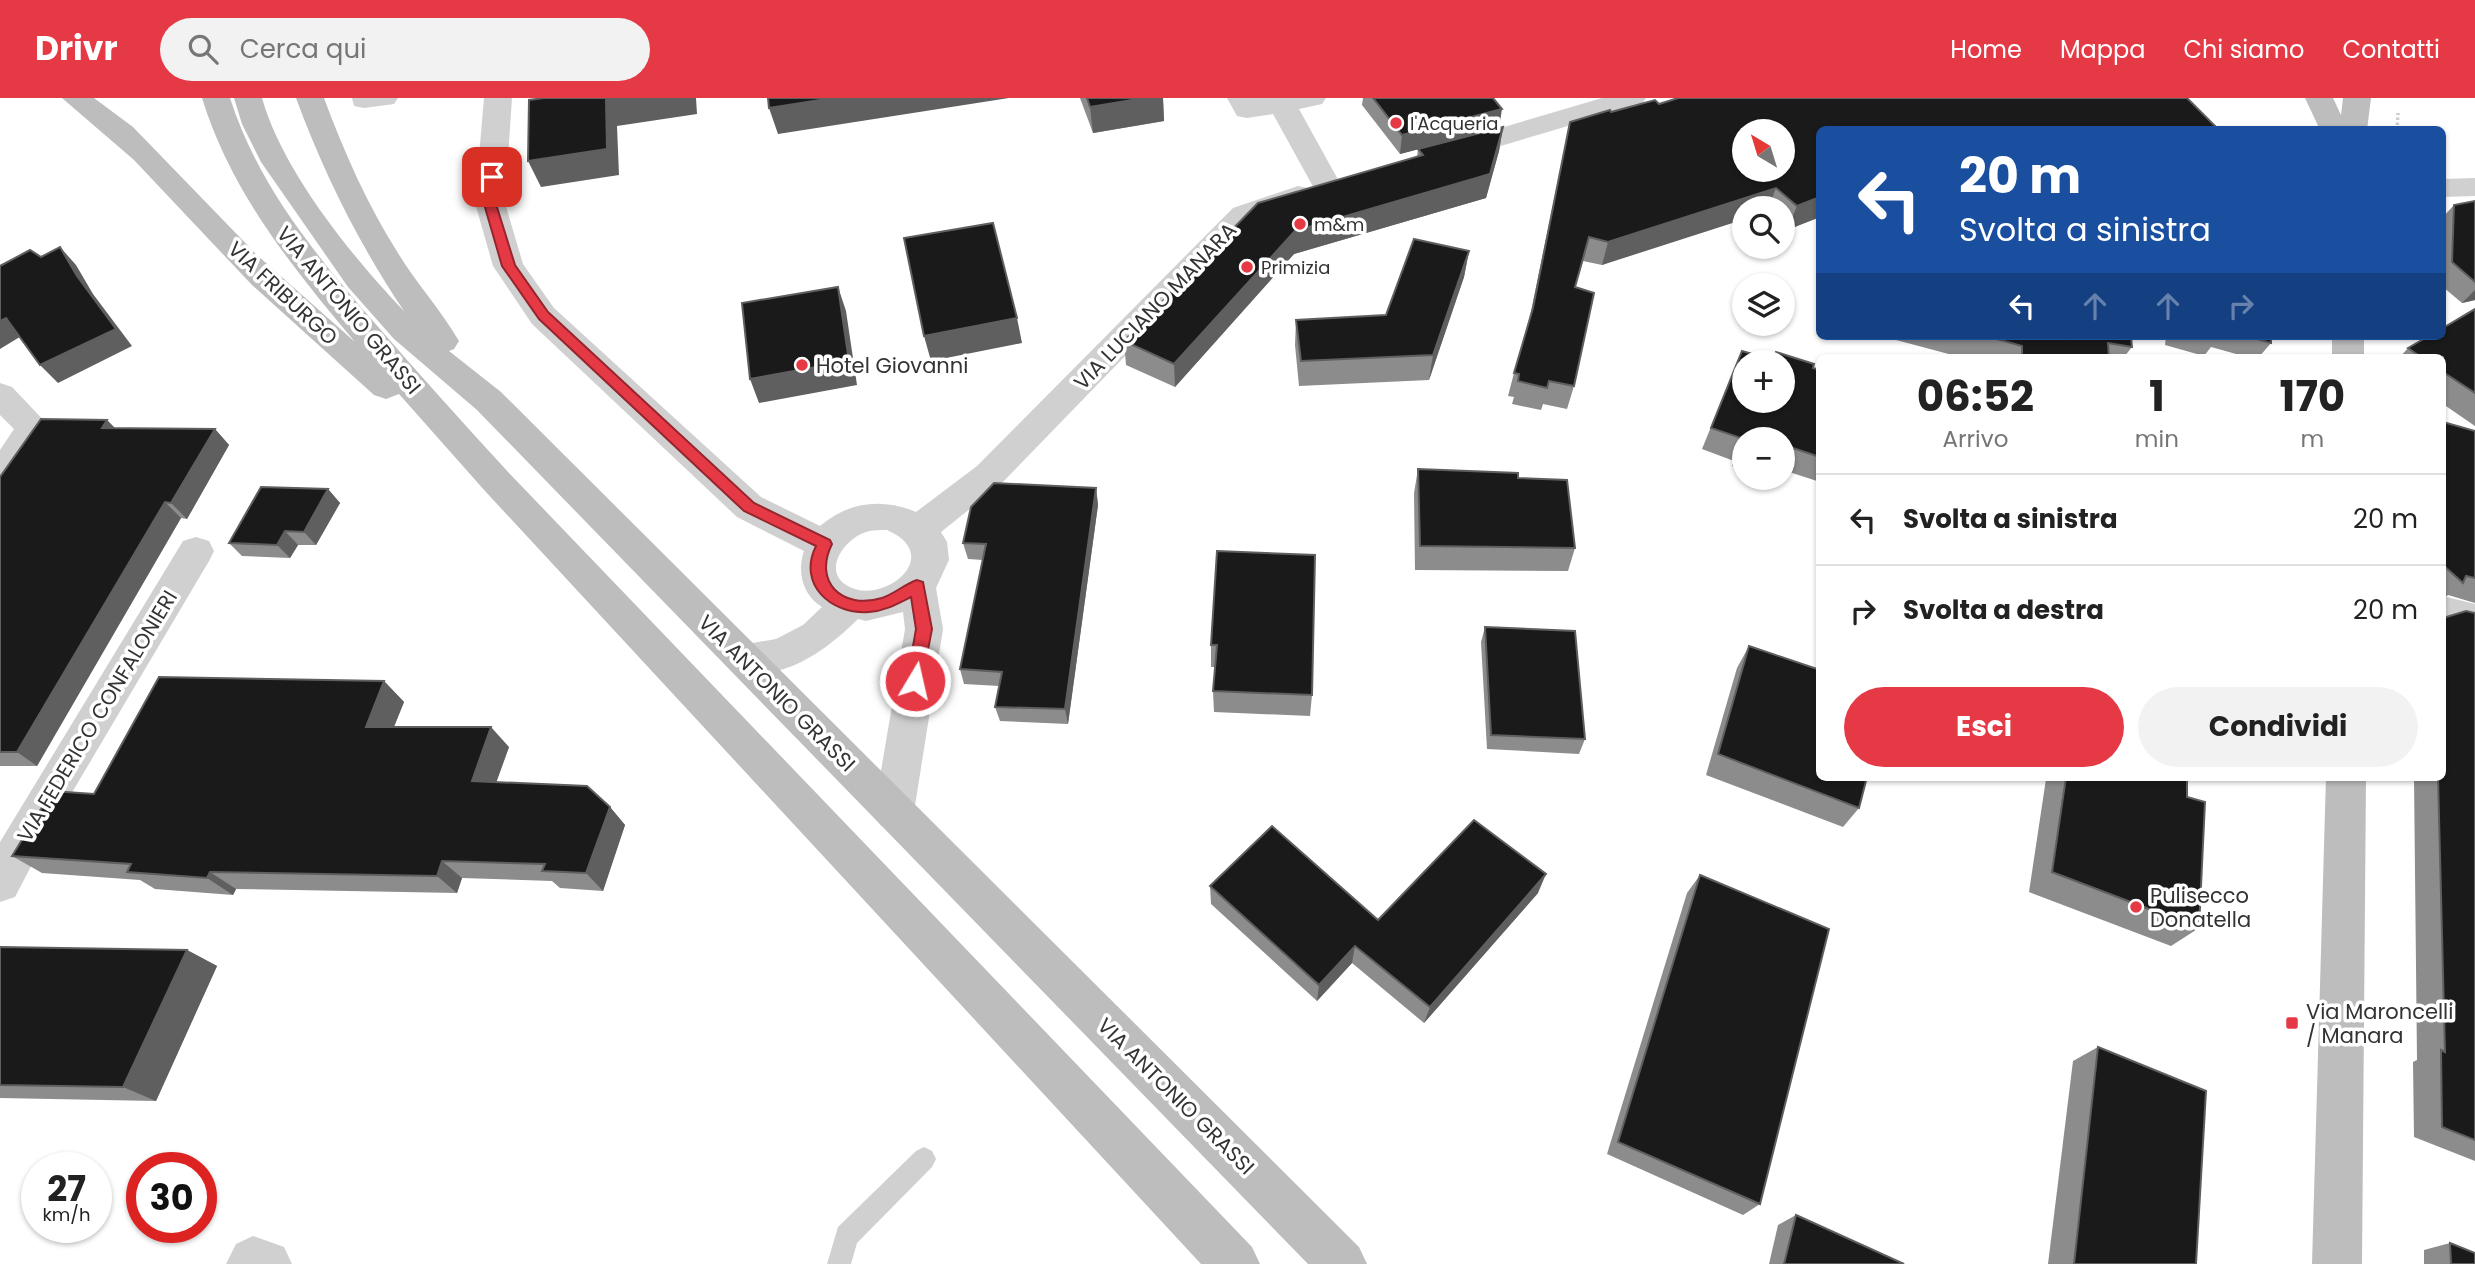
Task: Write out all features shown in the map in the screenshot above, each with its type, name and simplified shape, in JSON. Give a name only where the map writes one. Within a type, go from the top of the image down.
[{"type":"street","name":"VIA FRIBURGO","points":[[76,98],[118,130],[156,165],[246,262],[497,482]]},
{"type":"street","name":"VIA ANTONIO GRASSI","points":[[216,98],[224,128],[239,163],[284,236],[397,370],[497,482],[1235,1264]]},
{"type":"street","name":"VIA ANTONIO GRASSI","points":[[248,98],[252,114],[278,167],[321,229],[380,305],[422,346],[489,401],[1342,1264]]},
{"type":"street","points":[[310,98],[356,208],[379,250],[489,401]]},
{"type":"street","points":[[498,98],[490,204],[508,266],[543,316],[749,507],[824,544]]},
{"type":"street","points":[[1241,98],[1247,110],[1312,98]]},
{"type":"street","points":[[1428,158],[1632,98]]},
{"type":"street","points":[[2319,98],[2332,126]]},
{"type":"street","points":[[2354,126],[2357,98]]},
{"type":"street","name":"VIA LUCIANO MANARA","points":[[920,529],[989,475],[1244,215],[1339,181],[1282,104]]},
{"type":"street","points":[[2446,188],[2475,187]]},
{"type":"street","points":[[0,395],[33,427],[0,477]]},
{"type":"street","points":[[872,517],[907,521],[920,529],[930,542],[932,556],[928,572],[917,586],[886,603],[849,604],[833,597],[822,587],[817,573],[818,558],[824,544],[853,522],[872,517]]},
{"type":"street","name":"VIA FEDERICO CONFALONIERI","points":[[0,883],[18,817],[197,551]]},
{"type":"street","points":[[894,812],[924,629],[917,586]]},
{"type":"street","points":[[742,658],[781,654],[816,636],[849,604]]},
{"type":"street","points":[[2446,612],[2475,619]]},
{"type":"street","points":[[2337,1264],[2346,781]]},
{"type":"street","points":[[251,1264],[253,1261],[267,1264]]},
{"type":"lane","points":[[839,1264],[847,1236],[924,1158]]},
{"type":"building","points":[[617,98],[606,100],[607,149],[528,161],[529,100]]},
{"type":"building","points":[[768,98],[833,98],[769,108]]},
{"type":"building","points":[[1087,98],[1144,98],[1090,107]]},
{"type":"building","points":[[1373,98],[1493,98],[1502,109],[1402,135]]},
{"type":"building","points":[[1678,98],[2187,98],[2215,126],[1816,126],[1816,199],[1797,206],[1795,196],[1785,196],[1776,188],[1751,196],[1732,196],[1732,202],[1608,242],[1589,237],[1575,287],[1594,293],[1574,386],[1549,381],[1547,388],[1518,381],[1519,374],[1514,373],[1533,308],[1570,122],[1610,110],[1611,112],[1655,100],[1659,104]]},
{"type":"building","points":[[1503,127],[1490,174],[1295,231],[1174,364],[1124,341],[1258,203],[1423,155],[1418,149]]},
{"type":"building","points":[[2475,201],[2475,282],[2452,262],[2454,205]]},
{"type":"building","points":[[993,223],[1017,318],[924,336],[904,238]]},
{"type":"building","points":[[1414,239],[1469,251],[1433,355],[1301,361],[1296,320],[1386,315]]},
{"type":"building","points":[[60,247],[77,276],[116,329],[40,365],[6,318],[0,321],[0,266],[30,250],[41,257]]},
{"type":"building","points":[[838,287],[849,361],[750,379],[742,303]]},
{"type":"building","points":[[2475,309],[2475,393],[2446,374],[2446,354],[2417,354],[2408,348],[2422,340],[2446,340],[2446,326]]},
{"type":"building","points":[[2000,340],[2131,340],[2132,347],[2108,343],[2109,354],[2022,354],[2022,346]]},
{"type":"building","points":[[1795,358],[1814,364],[1816,456],[1795,449],[1795,427],[1732,427],[1732,435],[1711,428],[1732,376],[1732,413],[1795,413]]},
{"type":"building","points":[[41,419],[107,420],[102,428],[215,429],[171,503],[165,502],[17,752],[0,752],[0,477]]},
{"type":"building","points":[[2446,423],[2475,431],[2475,578],[2466,576],[2463,583],[2446,568]]},
{"type":"building","points":[[1418,469],[1518,473],[1518,478],[1567,480],[1575,548],[1420,546]]},
{"type":"building","points":[[994,483],[1096,488],[1065,709],[995,707],[1002,672],[960,669],[986,544],[963,543],[971,507]]},
{"type":"building","points":[[261,487],[328,489],[304,532],[285,531],[277,545],[229,543]]},
{"type":"building","points":[[1217,551],[1315,555],[1312,695],[1213,691],[1217,645],[1211,645]]},
{"type":"building","points":[[2466,611],[2475,613],[2475,1140],[2442,1127],[2441,1050],[2445,1052],[2438,781],[2446,781],[2446,617]]},
{"type":"building","points":[[1485,627],[1575,631],[1585,739],[1491,735]]},
{"type":"building","points":[[1749,646],[1816,669],[1816,781],[1866,781],[1859,808],[1718,754]]},
{"type":"building","points":[[159,677],[384,681],[366,727],[491,727],[472,781],[587,786],[610,807],[586,873],[542,871],[545,864],[442,861],[437,876],[210,872],[207,878],[127,872],[131,864],[12,856],[52,791],[94,794]]},
{"type":"building","points":[[2065,781],[2187,781],[2187,797],[2205,802],[2199,928],[2052,872]]},
{"type":"building","points":[[1474,820],[1546,874],[1430,1007],[1355,946],[1319,985],[1210,886],[1272,826],[1378,920]]},
{"type":"building","points":[[1700,875],[1829,929],[1760,1204],[1618,1142]]},
{"type":"building","points":[[0,947],[187,950],[123,1087],[0,1085]]},
{"type":"building","points":[[2098,1047],[2206,1091],[2196,1264],[2074,1264]]},
{"type":"building","points":[[1796,1215],[1904,1264],[1784,1264]]},
{"type":"building","points":[[2450,1243],[2475,1253],[2475,1264],[2451,1264]]},
{"type":"place","name":"l'Acqueria","points":[[1396,123]]},
{"type":"place","name":"m&m","points":[[1300,224]]},
{"type":"place","name":"Primizia","points":[[1247,267]]},
{"type":"place","name":"Hotel Giovanni","points":[[802,365]]},
{"type":"place","name":"Pulisecco Donatella","points":[[2136,907]]},
{"type":"place","name":"Via Maroncelli / Manara","points":[[2292,1023]]},
{"type":"route","points":[[492,177],[490,204],[508,266],[543,316],[749,507],[824,544],[818,558],[817,573],[822,587],[833,597],[849,604],[867,606],[902,597],[917,586],[924,629],[915,681]]}]
